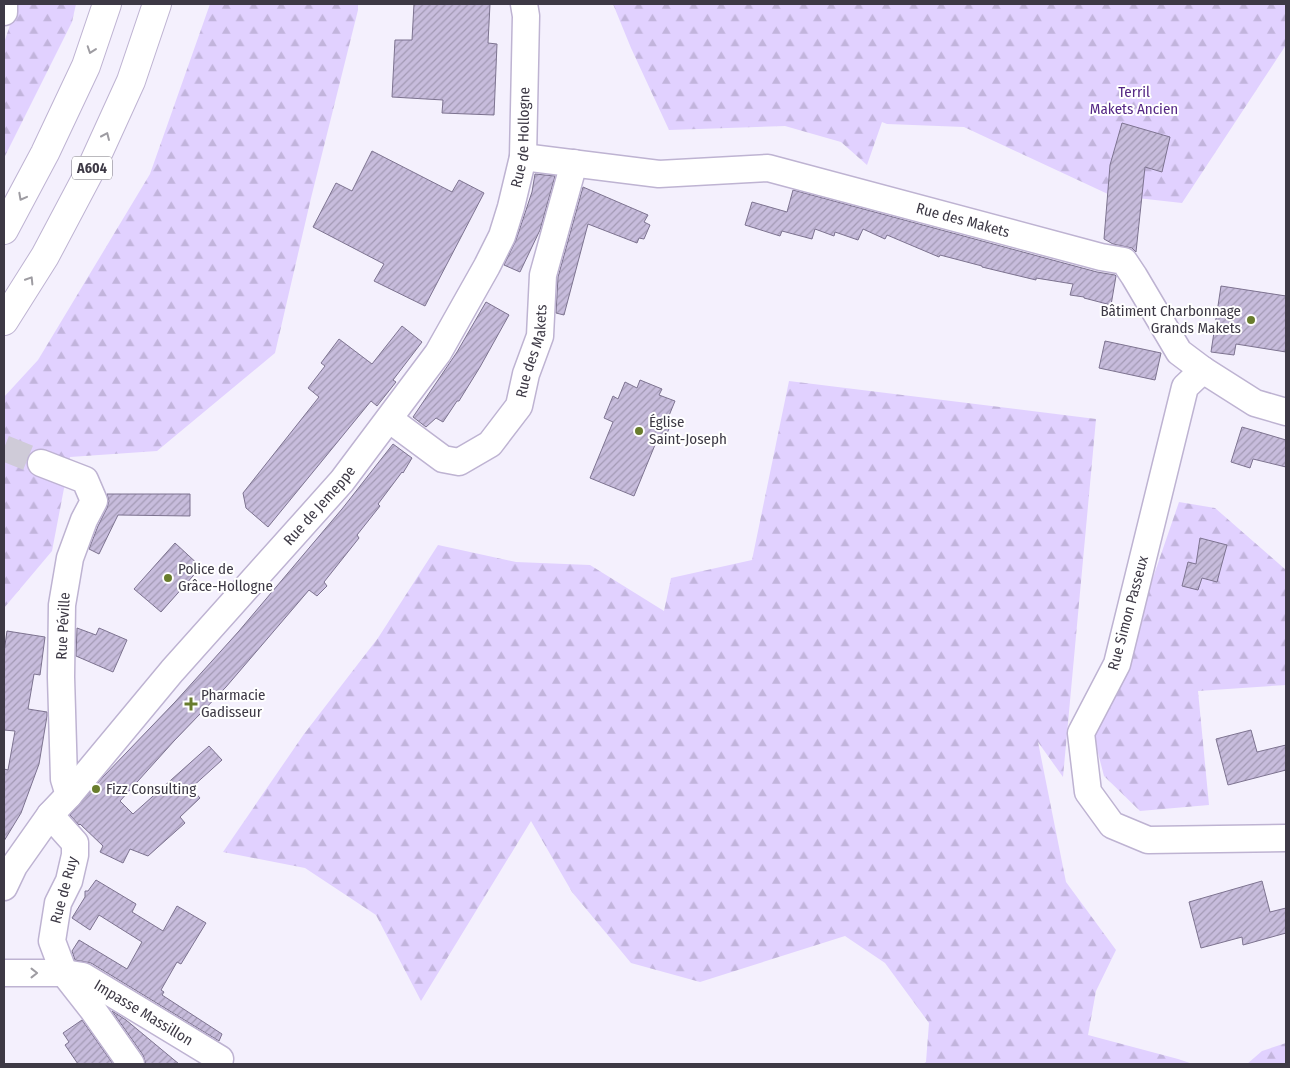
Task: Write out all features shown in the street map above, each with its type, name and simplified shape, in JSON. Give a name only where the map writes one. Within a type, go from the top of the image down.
[{"type":"highway","points":[[4,230],[46,153],[86,66],[107,4]]},
{"type":"highway","name":"A604","points":[[4,321],[45,256],[90,171],[131,81],[157,4]]},
{"type":"street","points":[[4,4],[4,12]]},
{"type":"street","name":"Rue de Hollogne","points":[[487,266],[502,236],[523,156],[526,16],[524,4]]},
{"type":"street","name":"Rue des Makets","points":[[523,156],[659,174],[768,168],[1101,257],[1124,261],[1179,352],[1203,370],[1255,403],[1286,412]]},
{"type":"street","name":"Rue des Makets","points":[[389,419],[442,459],[459,462],[490,444],[518,406],[526,374],[540,336],[543,275],[574,163]]},
{"type":"street","name":"Rue de Jemeppe","points":[[4,887],[14,866],[50,815],[69,795],[172,671],[342,481],[438,353],[487,266]]},
{"type":"street","name":"Rue Simon Passeux","points":[[1203,370],[1185,387],[1117,664],[1081,733],[1088,792],[1112,825],[1148,840],[1286,838]]},
{"type":"street","name":"Rue Péville","points":[[41,463],[85,480],[94,502],[84,520],[70,558],[62,605],[61,677],[64,780],[69,795]]},
{"type":"street","name":"Rue de Ruy","points":[[50,815],[75,842],[75,855],[69,881],[58,903],[52,942],[64,973],[131,1064]]},
{"type":"street","points":[[4,973],[64,973]]},
{"type":"street","name":"Impasse Massillon","points":[[64,973],[83,976],[220,1058]]},
{"type":"green space","points":[[17,4],[76,4],[72,22],[4,158],[4,43]]},
{"type":"green space","points":[[210,4],[358,4],[275,353],[157,451],[70,457],[52,551],[4,608],[4,397],[38,360],[150,174]]},
{"type":"green space","name":"Terril Makets Ancien","points":[[613,4],[1286,4],[1286,45],[1182,203],[1110,195],[964,127],[887,124],[882,122],[867,165],[841,142],[785,126],[669,130]]},
{"type":"green space","points":[[789,381],[1096,419],[1063,777],[1038,742],[1066,882],[1116,950],[1096,991],[1088,1035],[1193,1064],[923,1064],[926,1062],[929,1023],[885,963],[845,936],[700,982],[631,963],[572,892],[531,821],[421,1001],[376,915],[305,868],[223,852],[304,734],[378,638],[438,545],[516,562],[590,565],[664,611],[671,578],[752,560]]},
{"type":"green space","points":[[1179,502],[1215,508],[1286,570],[1286,685],[1198,691],[1209,805],[1140,811],[1104,776],[1092,730],[1123,665]]},
{"type":"green space","points":[[1286,1043],[1286,1064],[1247,1064],[1262,1051]]},
{"type":"building","points":[[414,4],[490,4],[488,43],[497,44],[494,115],[442,113],[443,100],[392,97],[395,40],[412,40]]},
{"type":"building","points":[[1122,123],[1170,137],[1162,172],[1145,167],[1136,252],[1132,248],[1113,244],[1104,239],[1110,165]]},
{"type":"building","points":[[372,151],[452,192],[459,180],[484,193],[425,306],[374,281],[384,264],[313,227],[336,183],[352,191]]},
{"type":"building","points":[[535,174],[555,176],[540,230],[520,272],[504,265],[516,240],[532,192]]},
{"type":"building","points":[[583,187],[648,215],[644,222],[650,225],[644,239],[639,238],[637,243],[588,224],[564,315],[556,313],[558,277]]},
{"type":"building","points":[[793,190],[1097,272],[1115,275],[1111,305],[1070,295],[1073,284],[1036,278],[1036,280],[940,255],[939,257],[887,235],[885,239],[863,229],[858,240],[835,232],[834,236],[815,229],[812,239],[782,231],[780,236],[745,225],[752,202],[787,212]]},
{"type":"building","name":"Bâtiment Charbonnage Grands Makets","points":[[1221,286],[1286,296],[1286,352],[1236,344],[1234,355],[1211,352]]},
{"type":"building","points":[[486,302],[509,315],[459,401],[457,401],[443,422],[436,418],[426,427],[413,417],[457,352]]},
{"type":"building","points":[[402,326],[422,342],[393,380],[396,382],[377,406],[371,401],[268,527],[246,508],[243,493],[319,397],[308,388],[325,366],[321,363],[339,339],[372,364]]},
{"type":"building","points":[[1105,341],[1161,353],[1155,380],[1099,368]]},
{"type":"building","name":"Église Saint-Joseph","points":[[640,380],[662,389],[659,395],[675,401],[668,418],[673,420],[663,442],[657,440],[634,496],[590,478],[613,422],[604,418],[613,396],[618,399],[625,382],[637,388]]},
{"type":"building","points":[[1242,427],[1286,440],[1286,467],[1253,459],[1250,468],[1231,462]]},
{"type":"building","points":[[393,444],[412,458],[403,473],[378,504],[380,506],[357,535],[359,538],[324,582],[327,586],[317,596],[309,590],[226,687],[120,801],[133,814],[209,746],[222,760],[191,788],[200,798],[180,817],[185,823],[148,856],[130,849],[123,863],[100,852],[103,846],[70,815],[239,631],[342,509]]},
{"type":"building","points":[[107,494],[190,494],[190,516],[118,515],[99,554],[89,549],[107,508],[109,501]]},
{"type":"building","points":[[1200,538],[1227,545],[1217,582],[1202,578],[1198,590],[1182,586],[1188,562],[1196,564]]},
{"type":"building","name":"Police de Grâce-Hollogne","points":[[175,543],[201,567],[161,612],[134,589]]},
{"type":"building","points":[[77,628],[96,635],[99,628],[127,640],[113,672],[76,656]]},
{"type":"building","points":[[7,631],[45,637],[40,675],[34,674],[28,709],[47,712],[47,716],[39,764],[21,813],[4,841],[4,769],[8,770],[15,731],[4,730],[4,652]]},
{"type":"building","points":[[1251,730],[1257,752],[1286,745],[1286,770],[1228,785],[1216,739]]},
{"type":"building","points":[[96,880],[136,904],[132,912],[163,931],[177,906],[206,923],[181,964],[177,962],[161,990],[164,992],[162,995],[222,1034],[219,1041],[91,963],[75,960],[72,951],[79,940],[127,969],[142,942],[99,915],[90,930],[72,918],[85,897],[85,891],[88,891]]},
{"type":"building","points":[[1262,881],[1270,912],[1286,908],[1286,933],[1243,945],[1242,937],[1201,948],[1189,902]]},
{"type":"building","points":[[112,1011],[126,1020],[179,1064],[146,1064],[143,1055]]},
{"type":"building","points":[[82,1020],[113,1064],[78,1064],[65,1045],[69,1042],[63,1033]]},
{"type":"tunnel","points":[[4,448],[41,463]]},
{"type":"place","name":"Bâtiment Charbonnage Grands Makets","points":[[1251,320]]},
{"type":"place","name":"Église Saint-Joseph","points":[[639,431]]},
{"type":"place","name":"Police de Grâce-Hollogne","points":[[168,578]]},
{"type":"place","name":"Pharmacie Gadisseur","points":[[191,704]]},
{"type":"place","name":"Fizz Consulting","points":[[96,789]]}]
